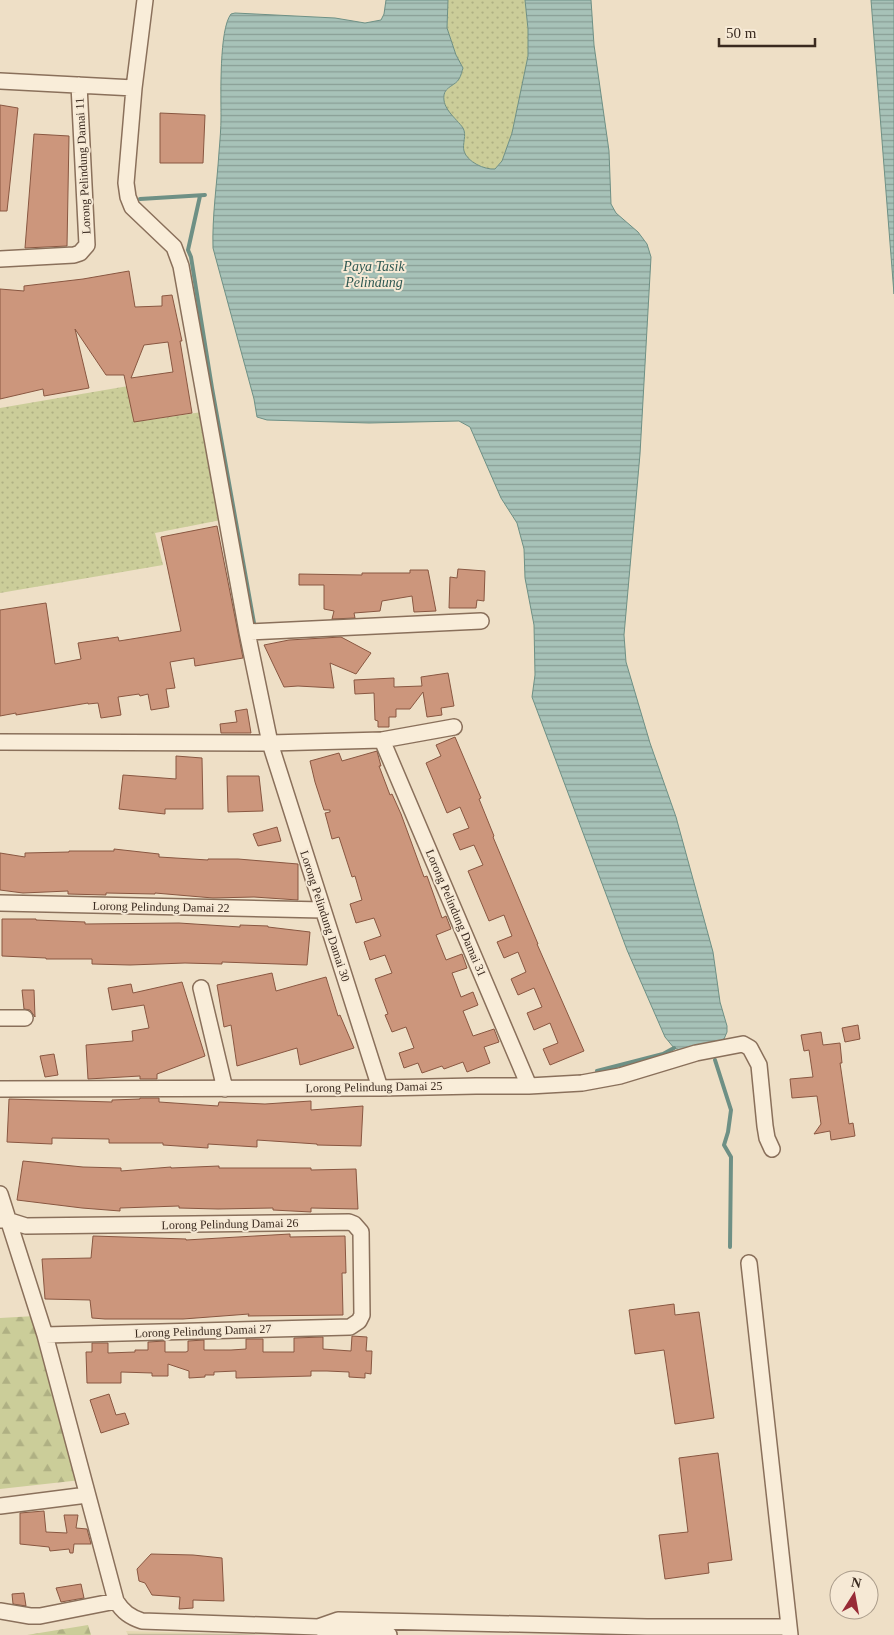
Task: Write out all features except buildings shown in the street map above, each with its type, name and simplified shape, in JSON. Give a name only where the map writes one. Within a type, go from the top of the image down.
[{"type":"street","name":"Lorong Pelindung Damai 30","points":[[145,0],[134,88],[126,183],[128,197],[132,207],[174,247],[181,266],[247,632],[270,743],[380,1088]]},
{"type":"street","points":[[0,81],[134,88]]},
{"type":"street","name":"Lorong Pelindung Damai 11","points":[[0,259],[74,255],[80,253],[87,245],[79,85]]},
{"type":"street","points":[[247,632],[481,621]]},
{"type":"street","points":[[0,742],[270,743],[382,740],[454,727]]},
{"type":"street","name":"Lorong Pelindung Damai 31","points":[[382,740],[529,1086]]},
{"type":"street","name":"Lorong Pelindung Damai 22","points":[[0,903],[323,910]]},
{"type":"street","points":[[200,988],[225,1089]]},
{"type":"street","points":[[0,1018],[25,1018]]},
{"type":"street","name":"Lorong Pelindung Damai 25","points":[[0,1089],[380,1088],[529,1086],[582,1083],[620,1076],[696,1053],[743,1044],[750,1048],[759,1065],[765,1126],[767,1138],[772,1149]]},
{"type":"street","points":[[0,1194],[4,1220],[45,1335],[116,1601],[127,1615],[142,1621],[318,1626],[338,1620],[790,1631],[748,1263]]},
{"type":"street","name":"Lorong Pelindung Damai 26","points":[[4,1220],[26,1226],[349,1222],[354,1224],[361,1232],[362,1316],[359,1321]]},
{"type":"street","name":"Lorong Pelindung Damai 27","points":[[45,1335],[350,1327],[359,1321]]},
{"type":"street","points":[[0,1506],[87,1495]]},
{"type":"street","points":[[0,1611],[40,1616],[116,1601]]},
{"type":"street","points":[[318,1626],[337,1634],[389,1635]]},
{"type":"shaded area","points":[[126,1631],[277,1635],[128,1635]]},
{"type":"green space","points":[[448,0],[525,0],[528,56],[512,133],[502,161],[495,169],[486,168],[469,159],[464,151],[465,134],[463,128],[445,106],[445,93],[448,88],[458,81],[463,68],[456,55],[447,28]]},
{"type":"green space","points":[[134,385],[142,421],[202,412],[226,519],[155,533],[163,565],[0,593],[0,408]]},
{"type":"green space","points":[[35,1316],[81,1480],[0,1489],[0,1318]]},
{"type":"green space","points":[[88,1625],[91,1635],[27,1635]]},
{"type":"water","name":"Paya Tasik Pelindung","points":[[386,0],[448,0],[447,28],[456,55],[463,68],[458,81],[445,92],[445,105],[463,128],[465,134],[464,151],[469,159],[486,168],[495,169],[502,161],[512,133],[528,56],[525,0],[591,0],[594,45],[609,151],[611,204],[616,213],[638,232],[647,244],[651,257],[640,454],[624,635],[626,662],[650,743],[676,817],[713,952],[720,1002],[727,1026],[724,1039],[715,1043],[680,1050],[674,1048],[665,1037],[627,950],[532,697],[535,675],[534,625],[525,578],[524,549],[517,523],[501,498],[470,427],[459,421],[369,423],[267,420],[257,417],[254,399],[213,248],[221,130],[222,63],[224,33],[227,22],[231,14],[235,13],[335,18],[365,23],[381,20]]},
{"type":"water","points":[[871,0],[894,0],[894,294]]},
{"type":"waterway","points":[[140,199],[205,195]]},
{"type":"waterway","points":[[200,196],[188,250],[191,257],[212,388],[254,623]]},
{"type":"waterway","points":[[597,1071],[663,1054],[674,1048]]},
{"type":"waterway","points":[[715,1060],[731,1110],[724,1145],[731,1157],[730,1247]]}]
